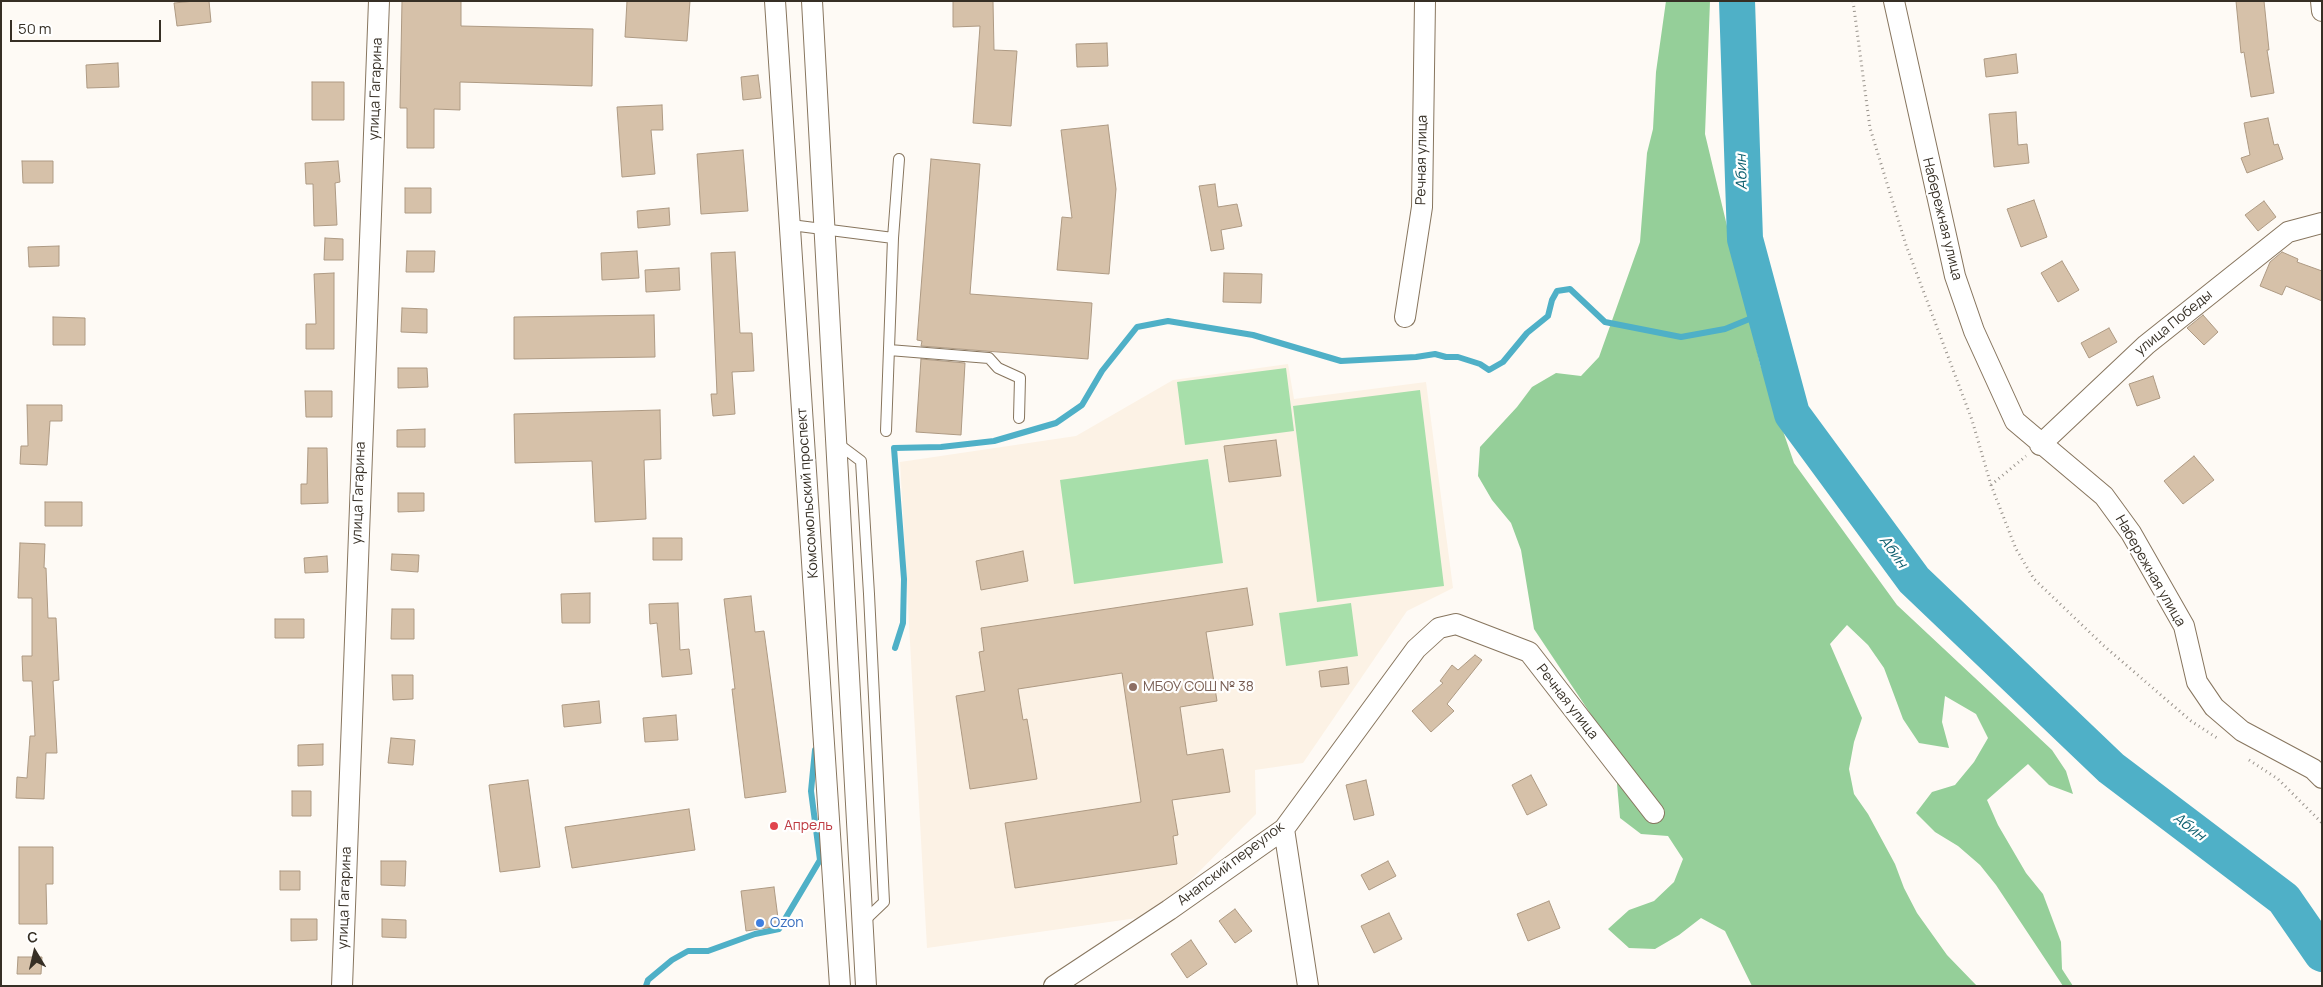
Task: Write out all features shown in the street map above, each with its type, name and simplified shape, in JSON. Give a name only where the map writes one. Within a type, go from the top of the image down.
[{"type":"street","name":"улица Гагарина","points":[[342,986],[379,1]]},
{"type":"street","name":"Комсомольский проспект","points":[[775,1],[840,986]]},
{"type":"street","points":[[812,1],[866,986]]},
{"type":"street","name":"Речная улица","points":[[1406,317],[1422,207],[1425,1]]},
{"type":"street","name":"Набережная улица","points":[[1894,1],[1955,276],[1974,331],[2015,421],[2040,445],[2104,496],[2131,534],[2184,626],[2198,682],[2214,707],[2242,731],[2313,769],[2322,778]]},
{"type":"street","points":[[2321,1],[2322,11]]},
{"type":"street","name":"улица Победы","points":[[2040,445],[2146,345],[2288,232],[2322,222]]},
{"type":"street","name":"Речная улица","points":[[1456,624],[1529,652],[1654,813]]},
{"type":"street","name":"Анапский переулок","points":[[1054,986],[1169,910],[1284,829],[1416,649],[1439,628],[1456,624]]},
{"type":"street","points":[[1284,829],[1308,986]]},
{"type":"lane","points":[[886,431],[893,238],[899,159]]},
{"type":"lane","points":[[791,225],[893,238]]},
{"type":"lane","points":[[889,350],[988,358],[998,368],[1020,378],[1019,418]]},
{"type":"path","points":[[1991,485],[2040,445]]},
{"type":"shaded area","name":"МБОУ СОШ № 38","points":[[1288,364],[1294,399],[1426,382],[1453,588],[1407,611],[1303,763],[1255,770],[1256,814],[1182,889],[1137,918],[927,948],[900,462],[1076,436],[1173,380]]},
{"type":"green space","points":[[1666,1],[1710,1],[1705,134],[1760,364],[1794,463],[1897,605],[2052,750],[2066,771],[2073,794],[2049,785],[2028,764],[1987,800],[1998,825],[2026,873],[2043,894],[2061,942],[2062,969],[2073,986],[2063,986],[1996,885],[1980,865],[1958,846],[1935,832],[1916,813],[1932,792],[1955,785],[1974,762],[1988,738],[1976,714],[1945,696],[1942,722],[1949,748],[1919,743],[1903,719],[1884,668],[1868,645],[1847,625],[1830,644],[1862,718],[1854,742],[1849,769],[1854,794],[1868,814],[1895,864],[1904,888],[1917,913],[1947,955],[1977,986],[1752,986],[1725,931],[1701,918],[1679,935],[1655,949],[1629,948],[1608,929],[1629,910],[1654,901],[1674,882],[1683,859],[1668,836],[1641,834],[1620,818],[1614,749],[1534,629],[1521,550],[1511,523],[1492,500],[1478,476],[1480,447],[1517,407],[1532,387],[1556,373],[1581,376],[1599,357],[1640,242],[1647,153],[1653,129],[1656,72]]},
{"type":"green space","points":[[1286,368],[1294,431],[1185,445],[1177,382]]},
{"type":"green space","points":[[1420,390],[1444,586],[1317,602],[1293,406]]},
{"type":"green space","points":[[1208,459],[1223,563],[1074,584],[1060,480]]},
{"type":"green space","points":[[1351,603],[1358,656],[1286,666],[1279,613]]},
{"type":"building","points":[[209,1],[211,22],[177,26],[174,3]]},
{"type":"building","points":[[402,1],[461,1],[461,26],[593,29],[592,86],[460,82],[460,110],[434,109],[434,148],[407,148],[407,108],[400,108]]},
{"type":"building","points":[[627,1],[690,1],[687,41],[625,37]]},
{"type":"building","points":[[953,1],[993,1],[994,50],[1017,51],[1011,126],[973,123],[980,26],[953,27]]},
{"type":"building","points":[[2236,1],[2264,1],[2269,50],[2267,50],[2274,93],[2251,97],[2244,52],[2241,53]]},
{"type":"building","points":[[1107,43],[1108,66],[1077,67],[1076,44]]},
{"type":"building","points":[[2016,54],[2018,73],[1986,77],[1984,59]]},
{"type":"building","points":[[118,63],[119,87],[87,88],[86,65]]},
{"type":"building","points":[[758,75],[761,98],[743,100],[741,77]]},
{"type":"building","points":[[312,82],[344,82],[344,120],[312,120]]},
{"type":"building","points":[[662,105],[663,130],[651,130],[655,174],[622,177],[617,107]]},
{"type":"building","points":[[2016,112],[2018,145],[2027,144],[2029,163],[1994,167],[1989,114]]},
{"type":"building","points":[[2268,118],[2274,145],[2278,144],[2283,159],[2247,173],[2241,158],[2250,155],[2244,123]]},
{"type":"building","points":[[1108,125],[1116,189],[1109,274],[1057,270],[1062,217],[1072,218],[1061,130]]},
{"type":"building","points":[[743,150],[748,211],[701,214],[697,154]]},
{"type":"building","points":[[931,159],[980,164],[970,294],[1092,303],[1088,359],[921,346],[922,341],[917,340]]},
{"type":"building","points":[[22,161],[53,161],[53,183],[23,183]]},
{"type":"building","points":[[338,161],[340,182],[335,183],[337,225],[314,226],[313,184],[306,184],[305,163]]},
{"type":"building","points":[[1215,184],[1218,207],[1237,204],[1242,226],[1221,230],[1224,249],[1211,251],[1199,186]]},
{"type":"building","points":[[405,188],[431,188],[431,213],[405,213]]},
{"type":"building","points":[[2034,200],[2047,237],[2021,247],[2007,209]]},
{"type":"building","points":[[2264,201],[2276,217],[2258,231],[2245,215]]},
{"type":"building","points":[[669,208],[670,225],[638,228],[637,211]]},
{"type":"building","points":[[325,238],[343,239],[343,260],[324,260]]},
{"type":"building","points":[[59,246],[59,266],[29,267],[28,247]]},
{"type":"building","points":[[407,251],[435,251],[434,272],[406,272]]},
{"type":"building","points":[[637,251],[639,278],[602,280],[601,253]]},
{"type":"building","points":[[735,252],[740,333],[752,333],[754,371],[732,372],[735,414],[713,416],[711,394],[717,394],[711,253]]},
{"type":"building","points":[[2282,252],[2298,259],[2297,262],[2322,271],[2322,301],[2286,286],[2282,295],[2260,286],[2270,262]]},
{"type":"building","points":[[2062,261],[2079,290],[2058,302],[2041,273]]},
{"type":"building","points":[[679,268],[680,290],[646,292],[645,270]]},
{"type":"building","points":[[334,273],[334,349],[306,349],[306,324],[316,324],[314,274]]},
{"type":"building","points":[[1224,273],[1262,274],[1261,303],[1223,302]]},
{"type":"building","points":[[402,308],[427,309],[427,333],[401,332]]},
{"type":"building","points":[[654,315],[655,357],[514,359],[514,317]]},
{"type":"building","points":[[2203,315],[2218,332],[2204,345],[2187,328]]},
{"type":"building","points":[[53,317],[85,318],[85,345],[53,345]]},
{"type":"building","points":[[2109,328],[2117,342],[2089,358],[2081,343]]},
{"type":"building","points":[[921,359],[965,363],[961,435],[916,432]]},
{"type":"building","points":[[398,368],[427,368],[428,387],[398,388]]},
{"type":"building","points":[[2153,376],[2160,398],[2137,406],[2129,384]]},
{"type":"building","points":[[305,391],[332,391],[332,417],[306,417]]},
{"type":"building","points":[[27,405],[62,405],[62,421],[50,421],[47,465],[20,464],[21,446],[28,446]]},
{"type":"building","points":[[660,410],[661,459],[644,460],[646,519],[595,522],[592,461],[515,463],[514,414]]},
{"type":"building","points":[[425,429],[425,447],[397,447],[397,430]]},
{"type":"building","points":[[1276,440],[1281,476],[1229,482],[1224,446]]},
{"type":"building","points":[[308,448],[327,448],[328,503],[301,504],[301,484],[307,484]]},
{"type":"building","points":[[2194,456],[2214,480],[2183,504],[2164,481]]},
{"type":"building","points":[[398,493],[424,493],[424,511],[398,512]]},
{"type":"building","points":[[45,502],[82,502],[82,526],[45,526]]},
{"type":"building","points":[[653,538],[682,538],[682,560],[653,560]]},
{"type":"building","points":[[20,543],[45,544],[44,568],[46,568],[48,618],[56,618],[59,680],[53,681],[57,753],[46,753],[44,799],[16,798],[17,777],[27,778],[30,736],[35,736],[32,681],[23,681],[22,656],[32,656],[32,598],[18,598]]},
{"type":"building","points":[[1023,551],[1028,581],[981,590],[976,561]]},
{"type":"building","points":[[392,554],[419,555],[418,572],[391,570]]},
{"type":"building","points":[[327,556],[328,572],[305,573],[304,558]]},
{"type":"building","points":[[1247,588],[1253,625],[1206,632],[1217,701],[1180,707],[1187,755],[1223,749],[1230,792],[1172,800],[1178,835],[1173,836],[1177,864],[1015,888],[1005,823],[1141,802],[1122,673],[1018,689],[1023,720],[1027,719],[1037,779],[970,789],[956,696],[985,691],[979,652],[984,651],[981,628]]},
{"type":"building","points":[[590,593],[590,623],[562,623],[561,594]]},
{"type":"building","points":[[751,596],[755,632],[764,631],[786,792],[745,798],[724,599]]},
{"type":"building","points":[[678,603],[680,650],[689,649],[692,674],[662,677],[657,623],[650,624],[649,604]]},
{"type":"building","points":[[392,609],[414,609],[414,639],[391,639]]},
{"type":"building","points":[[275,619],[304,619],[304,638],[275,638]]},
{"type":"building","points":[[1475,655],[1482,660],[1447,704],[1454,711],[1431,732],[1412,711],[1443,683],[1440,681],[1452,665],[1458,670]]},
{"type":"building","points":[[1347,667],[1349,684],[1321,687],[1319,671]]},
{"type":"building","points":[[392,675],[413,675],[413,699],[393,700]]},
{"type":"building","points":[[599,701],[601,723],[564,727],[562,705]]},
{"type":"building","points":[[676,715],[678,740],[645,742],[643,718]]},
{"type":"building","points":[[391,738],[415,740],[413,765],[388,763]]},
{"type":"building","points":[[323,744],[323,765],[298,766],[298,745]]},
{"type":"building","points":[[1531,775],[1547,805],[1527,815],[1512,785]]},
{"type":"building","points":[[528,780],[540,867],[500,872],[489,785]]},
{"type":"building","points":[[1366,780],[1374,815],[1354,820],[1346,785]]},
{"type":"building","points":[[292,791],[311,791],[311,816],[292,816]]},
{"type":"building","points":[[689,809],[695,850],[572,868],[565,827]]},
{"type":"building","points":[[19,847],[53,847],[53,884],[46,884],[47,924],[19,924]]},
{"type":"building","points":[[381,861],[406,861],[405,886],[381,885]]},
{"type":"building","points":[[1388,861],[1396,876],[1369,890],[1361,875]]},
{"type":"building","points":[[280,871],[300,871],[300,890],[280,890]]},
{"type":"building","points":[[774,887],[779,926],[746,931],[741,891]]},
{"type":"building","points":[[1549,901],[1560,928],[1528,941],[1517,914]]},
{"type":"building","points":[[1235,909],[1252,931],[1235,943],[1219,921]]},
{"type":"building","points":[[1389,913],[1402,939],[1374,953],[1361,926]]},
{"type":"building","points":[[291,919],[317,919],[317,940],[291,941]]},
{"type":"building","points":[[382,919],[406,920],[406,938],[382,937]]},
{"type":"building","points":[[1191,940],[1207,964],[1187,978],[1171,954]]},
{"type":"building","points":[[18,957],[42,957],[41,974],[17,974]]},
{"type":"waterway","name":"Абин","points":[[1737,1],[1745,239],[1792,414],[1914,580],[2111,768],[2284,899],[2322,954]]},
{"type":"waterway","points":[[895,648],[903,623],[904,579],[894,448],[941,447],[994,441],[1056,423],[1082,405],[1102,371],[1137,327],[1168,321],[1253,335],[1341,361],[1416,357],[1435,354],[1446,357],[1458,357],[1480,364],[1489,370],[1503,362],[1527,333],[1548,316],[1552,300],[1557,291],[1570,289],[1605,322],[1681,337],[1725,329],[1764,313]]},
{"type":"waterway","points":[[646,986],[648,980],[672,960],[688,951],[708,951],[755,934],[779,929],[820,860],[811,791],[815,750]]},
{"type":"place","name":"МБОУ СОШ № 38","points":[[1133,687]]},
{"type":"place","name":"Апрель","points":[[774,826]]},
{"type":"place","name":"Ozon","points":[[760,923]]}]
